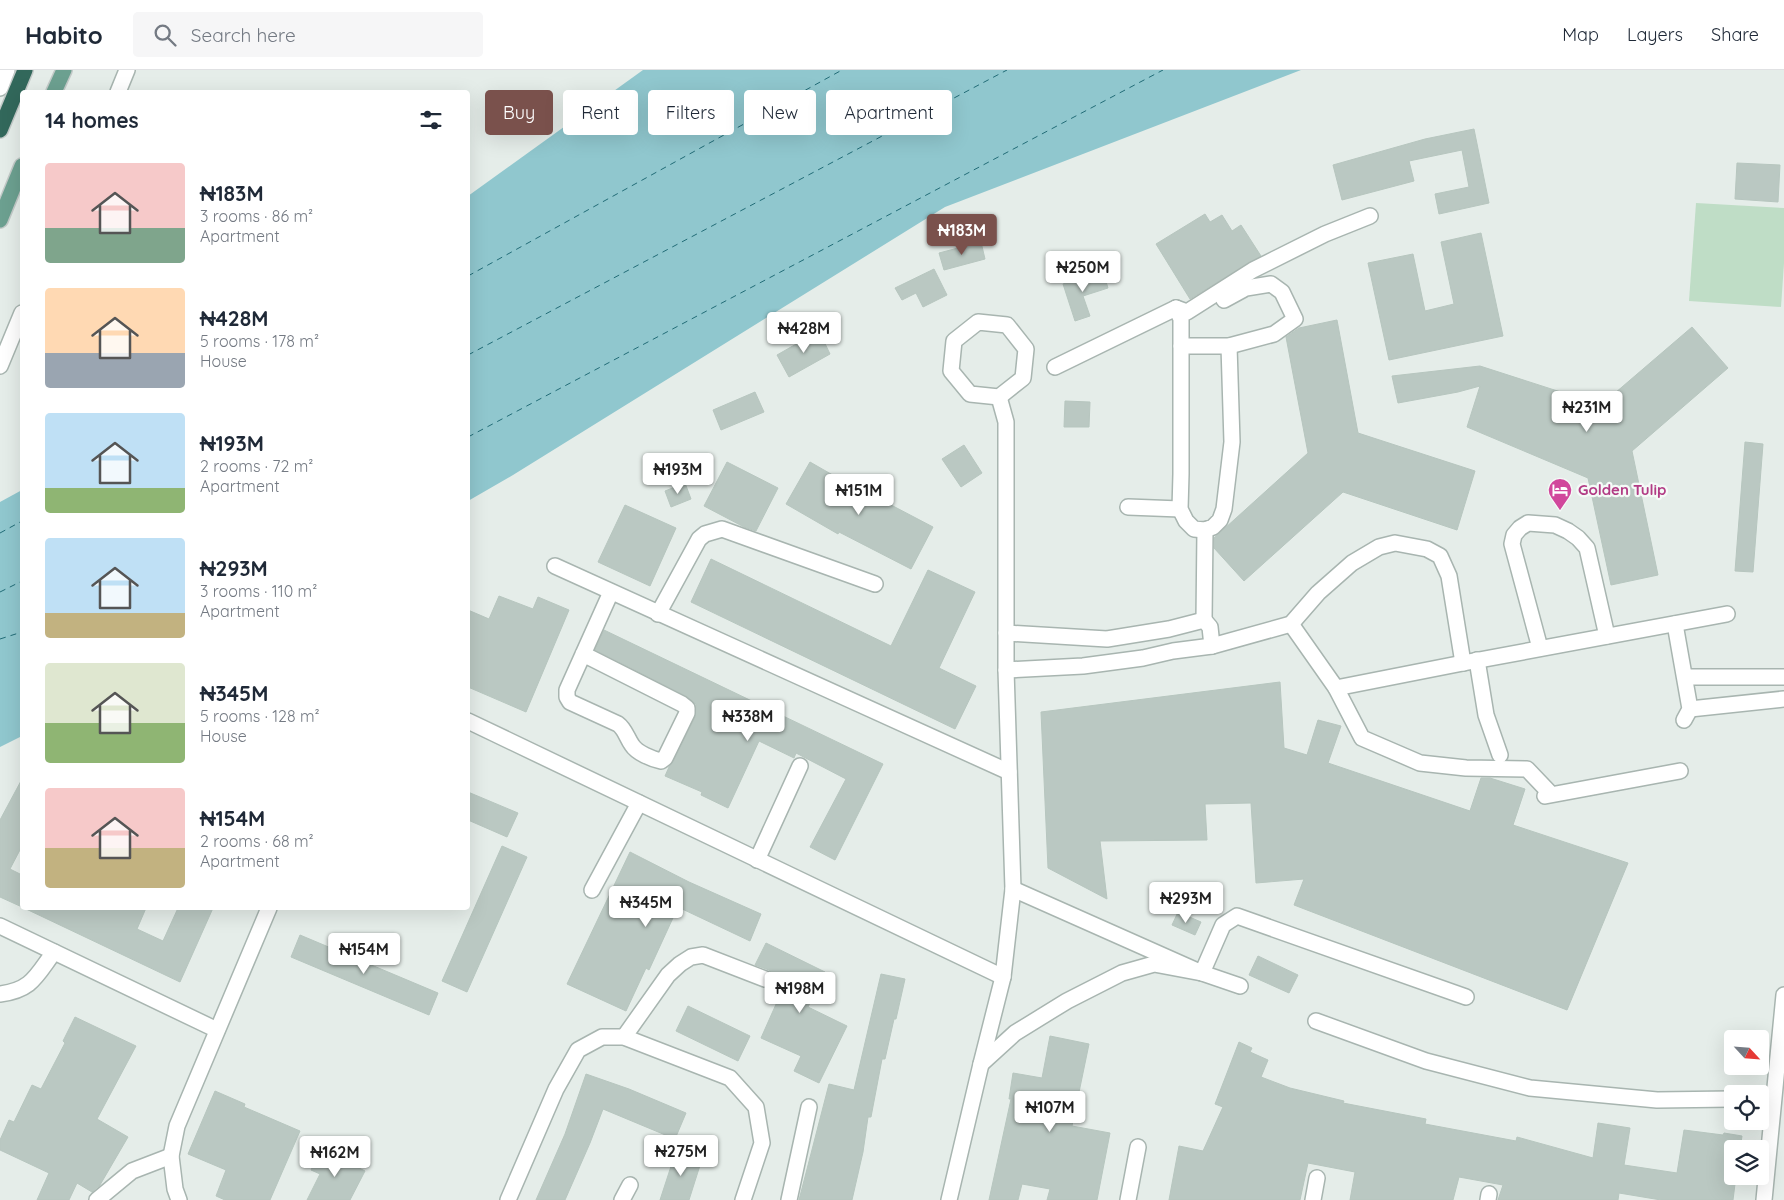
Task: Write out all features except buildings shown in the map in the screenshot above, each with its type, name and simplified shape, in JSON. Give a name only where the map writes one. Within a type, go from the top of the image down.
[{"type":"highway","points":[[0,130],[24,70]]},
{"type":"main road","points":[[55,90],[64,70]]},
{"type":"main road","points":[[0,220],[20,171]]},
{"type":"street","points":[[0,88],[8,70]]},
{"type":"street","points":[[119,90],[127,70]]},
{"type":"street","points":[[1178,314],[1187,312],[1253,270],[1325,234],[1370,216]]},
{"type":"street","points":[[1055,367],[1178,314],[1221,302],[1246,288],[1271,284],[1282,292],[1295,319],[1274,334],[1229,346],[1181,346]]},
{"type":"street","points":[[1178,314],[1181,346],[1180,509],[1186,521],[1194,529],[1205,530],[1213,527],[1220,520],[1224,509],[1232,442],[1229,346]]},
{"type":"street","points":[[0,366],[20,318]]},
{"type":"street","points":[[978,322],[1008,325],[1026,349],[1023,378],[999,398],[970,394],[951,371],[954,341],[978,322]]},
{"type":"street","points":[[950,1200],[1003,977],[1013,889],[1006,670],[1006,422],[999,398]]},
{"type":"street","points":[[1128,507],[1180,509]]},
{"type":"street","points":[[1540,648],[1512,544],[1514,536],[1520,528],[1528,524],[1554,525],[1568,530],[1587,548],[1607,636]]},
{"type":"street","points":[[658,614],[699,539],[705,534],[722,529],[875,584]]},
{"type":"street","points":[[1205,530],[1204,620],[1210,626],[1212,646]]},
{"type":"street","points":[[1006,670],[1083,666],[1212,646],[1290,624],[1318,592],[1352,563],[1379,547],[1394,543],[1428,549],[1440,556],[1449,576],[1470,662],[1500,755]]},
{"type":"street","points":[[555,566],[1009,772]]},
{"type":"street","points":[[583,654],[687,708],[687,713],[665,758],[661,761],[636,750],[618,724],[570,702],[567,697],[567,690],[583,654],[611,592]]},
{"type":"street","points":[[1336,688],[1727,614]]},
{"type":"street","points":[[1006,633],[1107,639],[1169,629],[1204,620]]},
{"type":"street","points":[[1290,624],[1336,688],[1362,738],[1420,763],[1466,768],[1527,770],[1548,791],[1545,796],[1680,771]]},
{"type":"street","points":[[1675,624],[1685,677],[1687,714],[1784,699]]},
{"type":"street","points":[[1685,677],[1784,677]]},
{"type":"street","points":[[470,722],[1003,977]]},
{"type":"street","points":[[757,860],[800,766]]},
{"type":"street","points":[[592,890],[639,803]]},
{"type":"street","points":[[1013,889],[1202,972],[1240,986]]},
{"type":"street","points":[[179,1200],[175,1189],[171,1156],[177,1126],[268,910]]},
{"type":"street","points":[[1202,972],[1224,926],[1237,916],[1466,997]]},
{"type":"street","points":[[0,926],[217,1030]]},
{"type":"street","points":[[0,994],[22,989],[29,984],[54,952]]},
{"type":"street","points":[[624,1037],[668,975],[690,957],[703,955],[765,978]]},
{"type":"street","points":[[981,1064],[1015,1033],[1068,1001],[1122,973],[1154,964],[1202,972]]},
{"type":"street","points":[[1769,1087],[1784,995]]},
{"type":"street","points":[[1316,1021],[1426,1061],[1530,1088],[1657,1100],[1724,1099]]},
{"type":"street","points":[[508,1200],[556,1089],[578,1050],[602,1037],[624,1037],[730,1078],[756,1107],[762,1143],[743,1200]]},
{"type":"street","points":[[789,1200],[809,1107]]},
{"type":"street","points":[[1764,1200],[1766,1130]]},
{"type":"street","points":[[1128,1200],[1138,1147]]},
{"type":"street","points":[[97,1200],[132,1171],[171,1156]]},
{"type":"street","points":[[1313,1200],[1317,1178]]},
{"type":"street","points":[[622,1200],[630,1185]]},
{"type":"green space","points":[[1696,203],[1784,208],[1784,263],[1781,307],[1689,301]]},
{"type":"water","points":[[643,70],[1301,70],[945,207],[470,500],[470,195],[563,128],[563,135],[638,135],[638,90],[615,90]]},
{"type":"water","points":[[20,491],[20,737],[0,747],[0,502]]},
{"type":"ferry route","points":[[470,275],[842,70]]},
{"type":"ferry route","points":[[470,354],[1007,70]]},
{"type":"ferry route","points":[[470,436],[1163,70]]},
{"type":"ferry route","points":[[0,533],[20,522]]},
{"type":"ferry route","points":[[0,592],[20,582]]},
{"type":"ferry route","points":[[0,639],[20,633]]},
{"type":"place","name":"Golden Tulip","points":[[1560,511]]}]
